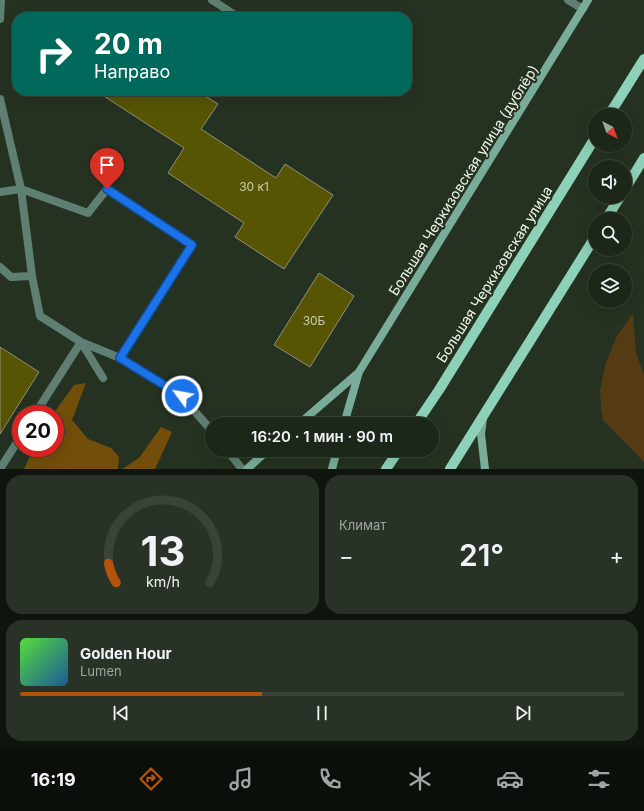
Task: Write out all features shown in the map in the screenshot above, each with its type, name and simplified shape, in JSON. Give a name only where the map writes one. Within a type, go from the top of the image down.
[{"type":"main road","points":[[613,108],[644,59]]},
{"type":"main road","name":"Большая Черкизовская улица","points":[[421,417],[588,149]]},
{"type":"main road","points":[[632,178],[644,158]]},
{"type":"main road","points":[[450,469],[588,248]]},
{"type":"main road","points":[[386,469],[394,457]]},
{"type":"street","name":"Большая Черкизовская улица (дублёр)","points":[[359,372],[588,0]]},
{"type":"street","points":[[307,417],[359,372]]},
{"type":"street","points":[[346,417],[359,372]]},
{"type":"street","points":[[483,417],[481,434],[485,469]]},
{"type":"street","points":[[247,469],[260,457]]},
{"type":"street","points":[[332,469],[335,457]]},
{"type":"lane","points":[[0,19],[1,0]]},
{"type":"lane","points":[[212,0],[230,12]]},
{"type":"lane","points":[[568,0],[583,9]]},
{"type":"lane","points":[[0,99],[21,189],[32,276],[40,316],[81,342],[120,358],[182,396],[205,423]]},
{"type":"lane","points":[[0,192],[21,189],[88,213],[107,189],[192,245],[120,358]]},
{"type":"lane","points":[[0,267],[11,276],[32,276]]},
{"type":"lane","points":[[81,342],[103,378]]},
{"type":"lane","points":[[41,405],[81,342]]},
{"type":"lane","points":[[0,469],[12,450]]},
{"type":"lane","points":[[233,457],[242,469]]},
{"type":"shaded area","points":[[633,313],[636,353],[644,375],[644,462],[603,420],[601,407],[600,390],[606,362],[617,336]]},
{"type":"shaded area","points":[[86,383],[72,420],[88,439],[111,448],[119,457],[118,469],[24,469],[30,457],[64,457],[64,405],[60,405],[74,385]]},
{"type":"shaded area","points":[[161,427],[172,432],[155,469],[122,469],[139,458]]},
{"type":"building","points":[[104,96],[205,96],[218,104],[201,129],[276,178],[285,164],[333,195],[284,269],[235,237],[244,223],[168,173],[184,148]]},
{"type":"building","points":[[319,273],[354,296],[310,367],[274,345]]},
{"type":"building","points":[[0,347],[39,372],[18,405],[12,405],[12,415],[0,434]]},
{"type":"route","points":[[107,189],[192,245],[120,358],[182,396]]}]
